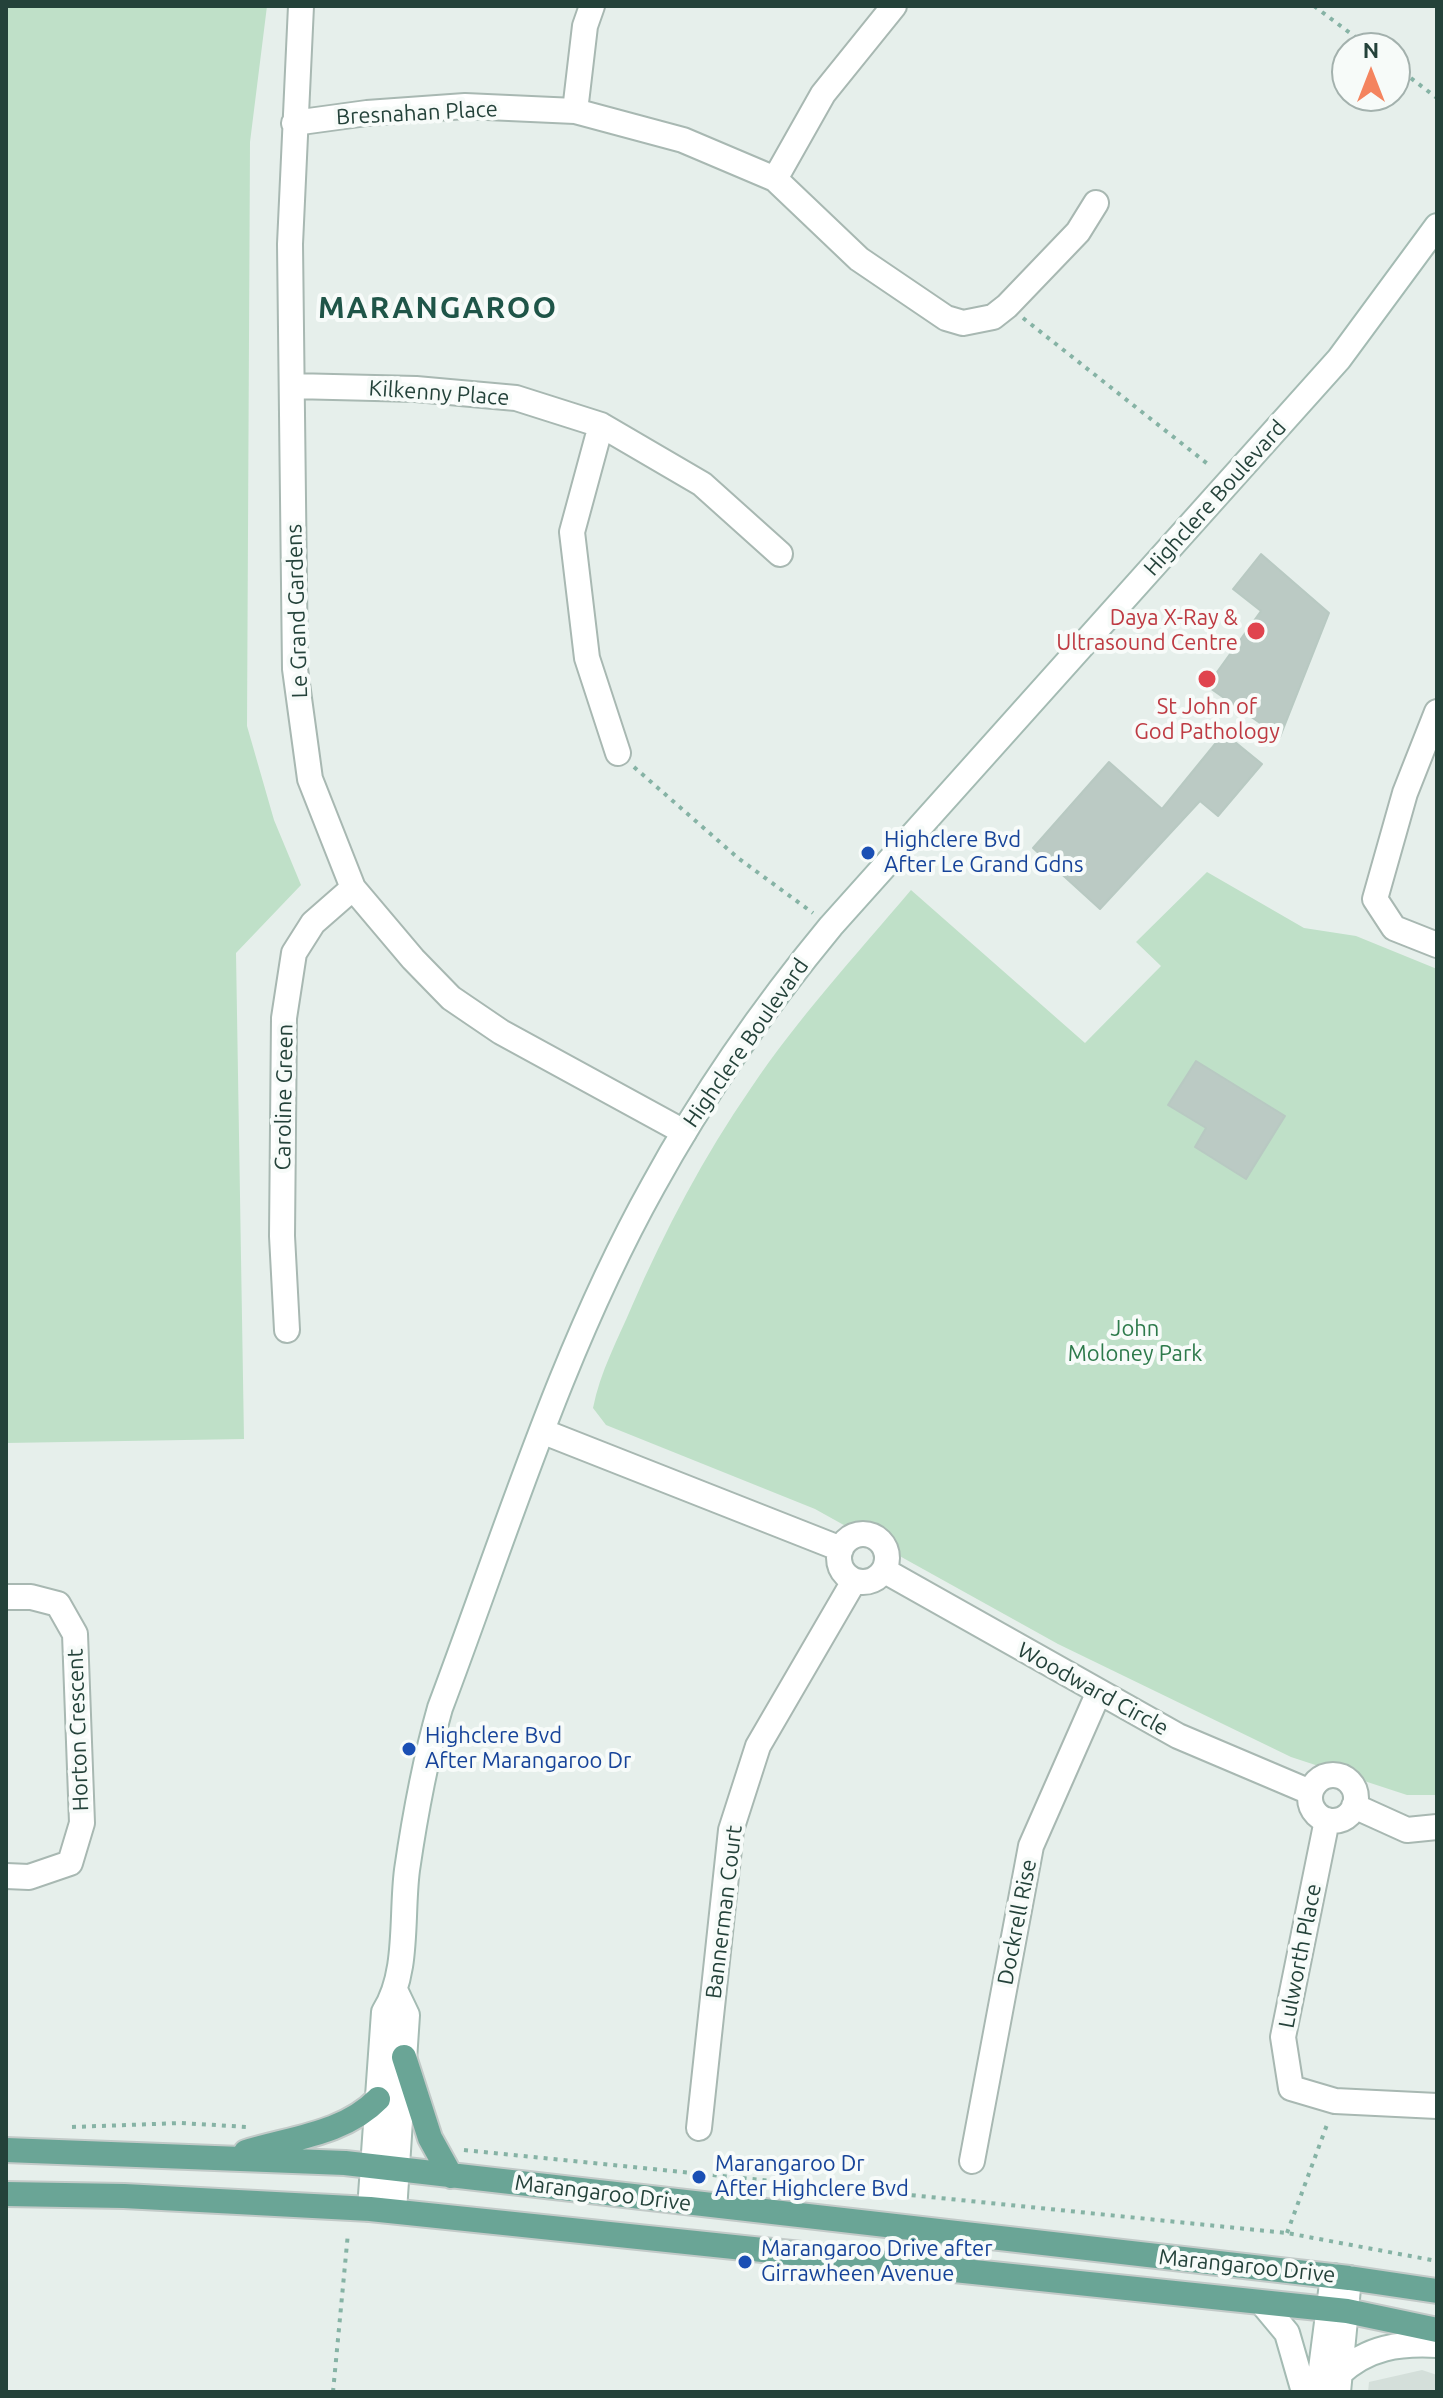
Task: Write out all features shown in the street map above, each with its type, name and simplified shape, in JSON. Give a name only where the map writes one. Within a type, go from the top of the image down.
[{"type":"main road","points":[[404,2057],[430,2138],[451,2176]]},
{"type":"main road","points":[[232,2156],[339,2126],[363,2114],[378,2099]]},
{"type":"main road","name":"Marangaroo Drive","points":[[6,2150],[232,2156],[373,2166],[1341,2277],[1437,2291]]},
{"type":"main road","name":"Marangaroo Drive","points":[[6,2194],[124,2196],[382,2210],[1337,2310],[1437,2330]]},
{"type":"street","name":"Le Grand Gardens","points":[[301,6],[290,244],[295,669],[310,779],[353,888],[413,959],[451,998],[501,1032],[684,1132]]},
{"type":"street","points":[[575,111],[585,26],[592,6]]},
{"type":"street","points":[[775,179],[823,94],[894,6]]},
{"type":"street","name":"Bresnahan Place","points":[[294,123],[367,113],[465,106],[575,111],[683,140],[775,179],[859,259],[946,318],[977,322],[993,317],[1007,306],[1078,232],[1096,203]]},
{"type":"street","name":"Highclere Boulevard","points":[[382,2210],[373,2166],[384,2012],[396,1992],[407,1873],[426,1759],[440,1708],[544,1432],[627,1235],[684,1132],[761,1014],[831,926],[1339,359],[1437,226]]},
{"type":"street","name":"Kilkenny Place","points":[[292,386],[416,389],[516,398],[601,425],[702,484],[780,554]]},
{"type":"street","points":[[601,425],[572,532],[587,658],[618,753]]},
{"type":"street","points":[[1437,712],[1405,793],[1375,899],[1394,928],[1437,945]]},
{"type":"street","name":"Caroline Green","points":[[287,1330],[282,1236],[284,1018],[294,953],[313,923],[353,888]]},
{"type":"street","points":[[544,1432],[841,1549]]},
{"type":"street","points":[[856,1534],[877,1537],[888,1553],[885,1571],[871,1581],[854,1581],[841,1568],[841,1549],[856,1534]]},
{"type":"street","name":"Woodward Circle","points":[[885,1571],[1098,1694],[1178,1736],[1310,1792]]},
{"type":"street","name":"Bannerman Court","points":[[699,2128],[731,1830],[758,1746],[854,1581]]},
{"type":"street","name":"Horton Crescent","points":[[6,1597],[31,1597],[58,1604],[75,1634],[82,1823],[70,1863],[29,1877],[6,1876]]},
{"type":"street","name":"Dockrell Rise","points":[[972,2161],[1031,1846],[1098,1694]]},
{"type":"street","points":[[1342,1776],[1354,1790],[1354,1806],[1343,1818],[1327,1820],[1313,1811],[1310,1792],[1322,1777],[1342,1776]]},
{"type":"street","points":[[1354,1806],[1407,1830],[1437,1827]]},
{"type":"street","name":"Lulworth Place","points":[[1327,1820],[1283,2037],[1291,2088],[1335,2101],[1437,2106]]},
{"type":"street","name":"Highclere Boulevard","points":[[382,2210],[398,2169],[407,2015],[396,1992]]},
{"type":"street","points":[[1318,2392],[1337,2310],[1341,2277]]},
{"type":"street","points":[[1262,2303],[1287,2333],[1304,2392]]},
{"type":"street","points":[[1337,2310],[1338,2383]]},
{"type":"street","points":[[1338,2383],[1358,2357],[1380,2349],[1437,2345]]},
{"type":"path","points":[[1314,6],[1349,32]]},
{"type":"path","points":[[1411,78],[1437,98]]},
{"type":"path","points":[[1007,306],[1209,465]]},
{"type":"path","points":[[618,753],[738,858],[831,926]]},
{"type":"path","points":[[1287,2233],[1335,2101]]},
{"type":"path","points":[[61,2128],[181,2123],[252,2127]]},
{"type":"path","points":[[457,2147],[467,2151],[1287,2233],[1437,2261]]},
{"type":"path","points":[[333,2392],[348,2233]]},
{"type":"shaded area","points":[[1422,2370],[1437,2375],[1437,2392],[1368,2392],[1369,2382]]},
{"type":"green space","points":[[6,6],[267,6],[250,142],[247,726],[274,820],[301,885],[236,953],[244,1439],[6,1443]]},
{"type":"green space","name":"John Moloney Park","points":[[1207,872],[1304,928],[1356,936],[1437,969],[1437,1795],[1407,1795],[1291,1757],[1058,1644],[815,1509],[606,1425],[593,1408],[605,1369],[645,1278],[686,1194],[717,1140],[788,1037],[911,890],[1085,1043],[1161,966],[1136,942]]},
{"type":"building","points":[[1261,554],[1329,613],[1280,737],[1207,686],[1261,611],[1233,589]]},
{"type":"building","points":[[1224,733],[1262,764],[1218,816],[1200,801],[1100,909],[1033,848],[1109,762],[1162,809]]},
{"type":"building","points":[[1196,1061],[1285,1116],[1246,1179],[1195,1147],[1206,1128],[1168,1105]]},
{"type":"place","name":"Daya X-Ray & Ultrasound Centre","points":[[1256,631]]},
{"type":"place","name":"St John of God Pathology","points":[[1207,679]]},
{"type":"place","name":"Highclere Bvd After Le Grand Gdns","points":[[868,853]]},
{"type":"place","name":"Highclere Bvd After Marangaroo Dr","points":[[409,1749]]},
{"type":"place","name":"Marangaroo Dr After Highclere Bvd","points":[[699,2177]]},
{"type":"place","name":"Marangaroo Drive after Girrawheen Avenue","points":[[745,2262]]},
{"type":"district","name":"MARANGAROO","points":[[438,308]]}]
